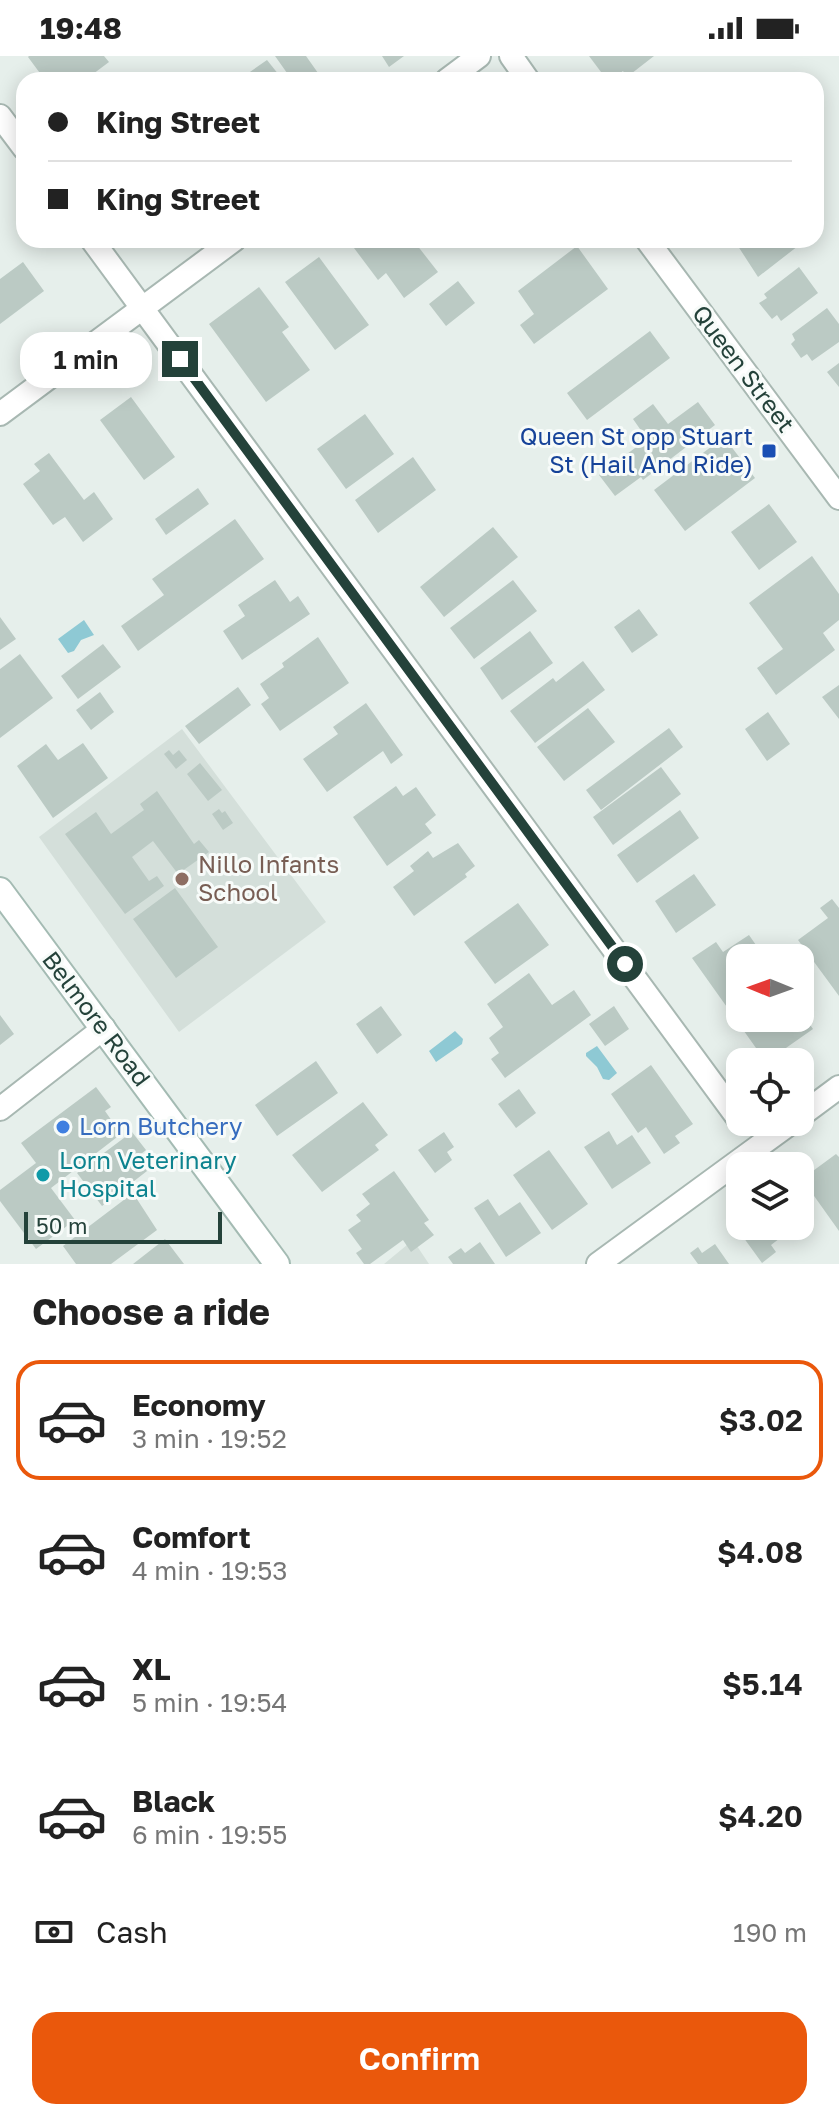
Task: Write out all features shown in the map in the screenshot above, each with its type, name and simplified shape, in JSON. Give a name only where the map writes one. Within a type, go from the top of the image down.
[{"type":"main road","name":"Belmore Road","points":[[0,890],[277,1264]]},
{"type":"street","points":[[458,72],[479,56]]},
{"type":"street","points":[[0,116],[16,137]]},
{"type":"street","points":[[98,248],[726,1103]]},
{"type":"street","points":[[0,414],[223,248]]},
{"type":"street","name":"Queen Street","points":[[653,248],[836,487]]},
{"type":"street","points":[[0,1109],[104,1028]]},
{"type":"street","points":[[814,1106],[839,1087]]},
{"type":"street","points":[[751,1136],[759,1147]]},
{"type":"street","points":[[598,1264],[774,1136]]},
{"type":"shaded area","name":"Nillo Infants School","points":[[182,729],[326,922],[179,1032],[39,837]]},
{"type":"shaded area","points":[[413,1240],[429,1264],[384,1264]]},
{"type":"water","points":[[84,620],[94,635],[81,640],[74,651],[68,653],[58,639]]},
{"type":"water","points":[[455,1031],[463,1039],[462,1044],[436,1062],[429,1051]]},
{"type":"water","points":[[597,1046],[617,1073],[609,1080],[603,1079],[586,1056]]},
{"type":"building","points":[[104,56],[109,62],[96,72],[39,72],[28,57]]},
{"type":"building","points":[[275,56],[306,56],[317,72],[286,72]]},
{"type":"building","points":[[382,56],[404,56],[389,67]]},
{"type":"building","points":[[589,56],[654,56],[633,72],[601,72]]},
{"type":"building","points":[[267,60],[277,72],[250,72]]},
{"type":"building","points":[[354,248],[419,248],[438,272],[404,298],[386,273],[378,280]]},
{"type":"building","points":[[574,248],[578,248],[608,289],[534,344],[520,325],[534,314],[518,291]]},
{"type":"building","points":[[739,248],[795,248],[758,277]]},
{"type":"building","points":[[319,257],[369,325],[335,350],[285,282]]},
{"type":"building","points":[[23,262],[44,291],[0,324],[0,279]]},
{"type":"building","points":[[799,267],[818,293],[781,321],[777,315],[772,319],[759,303],[767,298],[764,294]]},
{"type":"building","points":[[458,281],[475,303],[446,326],[429,304]]},
{"type":"building","points":[[259,287],[289,327],[282,332],[310,370],[266,402],[209,324]]},
{"type":"building","points":[[827,308],[839,324],[839,342],[812,361],[807,354],[801,358],[791,344],[795,340],[792,334]]},
{"type":"building","points":[[650,331],[670,358],[587,420],[567,393]]},
{"type":"building","points":[[839,363],[839,387],[827,372]]},
{"type":"building","points":[[131,397],[175,457],[144,480],[100,420]]},
{"type":"building","points":[[698,402],[715,425],[643,480],[641,477],[615,496],[599,475],[647,439],[633,419],[653,404],[668,424]]},
{"type":"building","points":[[365,414],[394,454],[346,489],[317,449]]},
{"type":"building","points":[[724,437],[755,478],[685,531],[654,490]]},
{"type":"building","points":[[49,453],[84,500],[94,492],[113,519],[83,542],[65,517],[53,525],[23,484],[40,471],[34,464]]},
{"type":"building","points":[[413,457],[436,490],[378,533],[355,500]]},
{"type":"building","points":[[198,488],[209,504],[166,535],[155,519]]},
{"type":"building","points":[[769,504],[797,542],[759,570],[731,532]]},
{"type":"building","points":[[235,519],[264,559],[138,651],[121,626],[164,595],[152,579]]},
{"type":"building","points":[[493,527],[518,557],[444,617],[420,587]]},
{"type":"building","points":[[812,556],[839,594],[839,620],[823,633],[835,650],[776,695],[757,668],[783,649],[749,603]]},
{"type":"building","points":[[275,580],[290,602],[298,596],[310,614],[242,660],[223,631],[245,616],[238,605]]},
{"type":"building","points":[[513,580],[537,611],[474,659],[450,628]]},
{"type":"building","points":[[639,609],[658,635],[632,653],[614,627]]},
{"type":"building","points":[[0,617],[16,639],[0,650]]},
{"type":"building","points":[[530,631],[553,663],[502,700],[480,668]]},
{"type":"building","points":[[318,637],[349,683],[280,731],[261,704],[269,698],[260,684],[284,667],[282,663]]},
{"type":"building","points":[[103,644],[121,667],[78,699],[61,676]]},
{"type":"building","points":[[20,654],[53,698],[0,738],[0,669]]},
{"type":"building","points":[[583,661],[605,690],[535,743],[510,711],[553,678],[556,682]]},
{"type":"building","points":[[839,685],[839,719],[822,697]]},
{"type":"building","points":[[238,687],[251,705],[199,744],[185,726]]},
{"type":"building","points":[[100,692],[114,712],[91,730],[76,710]]},
{"type":"building","points":[[366,703],[403,755],[391,764],[383,751],[327,792],[303,759],[338,734],[333,727]]},
{"type":"building","points":[[588,708],[615,742],[564,781],[537,747]]},
{"type":"building","points":[[768,712],[790,744],[767,761],[745,729]]},
{"type":"building","points":[[669,728],[683,747],[601,810],[586,790]]},
{"type":"building","points":[[83,743],[108,778],[53,818],[17,766],[46,744],[58,760]]},
{"type":"building","points":[[169,750],[173,755],[179,750],[187,760],[176,769],[164,754]]},
{"type":"building","points":[[200,763],[222,790],[208,801],[187,774]]},
{"type":"building","points":[[661,767],[681,794],[613,845],[593,817]]},
{"type":"building","points":[[396,786],[403,796],[416,787],[436,815],[425,824],[432,833],[387,866],[353,817]]},
{"type":"building","points":[[157,791],[194,844],[199,840],[209,852],[178,874],[153,841],[132,857],[149,881],[157,876],[164,886],[125,914],[65,834],[96,812],[111,834],[144,810],[140,804]]},
{"type":"building","points":[[219,809],[222,813],[225,811],[233,823],[223,830],[212,814]]},
{"type":"building","points":[[680,810],[699,838],[637,883],[617,855]]},
{"type":"building","points":[[458,843],[475,866],[465,874],[467,877],[414,916],[393,887],[414,871],[410,866],[428,851],[433,858]]},
{"type":"building","points":[[694,874],[716,905],[676,933],[655,901]]},
{"type":"building","points":[[175,888],[218,947],[176,978],[133,919]]},
{"type":"building","points":[[832,899],[839,908],[839,996],[814,962],[814,944],[801,944],[798,940],[828,918],[820,908]]},
{"type":"building","points":[[518,903],[549,945],[495,984],[464,942]]},
{"type":"building","points":[[749,935],[755,944],[735,944]]},
{"type":"building","points":[[716,942],[723,952],[726,950],[726,1006],[692,958]]},
{"type":"building","points":[[529,973],[552,1005],[574,990],[591,1015],[505,1078],[491,1059],[499,1053],[489,1038],[503,1027],[487,1004]]},
{"type":"building","points":[[381,1006],[402,1035],[377,1054],[356,1024]]},
{"type":"building","points":[[614,1006],[629,1029],[605,1046],[589,1024]]},
{"type":"building","points":[[0,1015],[14,1034],[0,1045]]},
{"type":"building","points":[[745,1032],[809,1032],[786,1048],[756,1048]]},
{"type":"building","points":[[316,1061],[338,1093],[277,1136],[255,1105]]},
{"type":"building","points":[[651,1065],[693,1124],[675,1136],[680,1143],[664,1154],[646,1127],[638,1133],[611,1094]]},
{"type":"building","name":"Lorn Veterinary Hospital","points":[[96,1087],[111,1107],[105,1111],[121,1134],[51,1188],[75,1220],[36,1249],[0,1201],[0,1190],[36,1163],[21,1143]]},
{"type":"building","points":[[519,1089],[536,1113],[516,1128],[498,1104]]},
{"type":"building","points":[[363,1102],[388,1135],[375,1145],[379,1150],[322,1192],[292,1155]]},
{"type":"building","points":[[609,1131],[617,1145],[632,1135],[651,1163],[612,1189],[584,1147]]},
{"type":"building","points":[[132,1132],[146,1150],[136,1158],[147,1171],[102,1206],[77,1173]]},
{"type":"building","points":[[444,1132],[454,1147],[447,1152],[452,1160],[435,1173],[418,1150]]},
{"type":"building","points":[[549,1150],[588,1204],[552,1230],[513,1175]]},
{"type":"building","points":[[836,1154],[839,1157],[839,1231],[814,1196],[814,1170]]},
{"type":"building","points":[[394,1171],[429,1220],[424,1223],[434,1235],[411,1252],[403,1240],[370,1264],[364,1264],[356,1253],[362,1249],[348,1230],[361,1221],[356,1215],[370,1204],[362,1194]]},
{"type":"building","points":[[133,1193],[157,1230],[111,1264],[76,1264],[63,1246]]},
{"type":"building","points":[[488,1199],[499,1216],[520,1202],[541,1233],[506,1257],[474,1208]]},
{"type":"building","points":[[165,1239],[184,1264],[133,1264]]},
{"type":"building","points":[[745,1240],[778,1240],[771,1245],[776,1252],[762,1263]]},
{"type":"building","points":[[480,1242],[495,1264],[453,1264],[448,1257],[461,1248],[465,1253]]},
{"type":"building","points":[[715,1244],[729,1264],[698,1264],[690,1253],[698,1247],[702,1253]]},
{"type":"place","name":"Queen St opp Stuart St (Hail And Ride)","points":[[769,451]]},
{"type":"place","name":"Nillo Infants School","points":[[182,879]]},
{"type":"place","name":"Lorn Butchery","points":[[63,1127]]},
{"type":"place","name":"Lorn Veterinary Hospital","points":[[43,1175]]},
{"type":"route","points":[[180,359],[625,964]]}]
